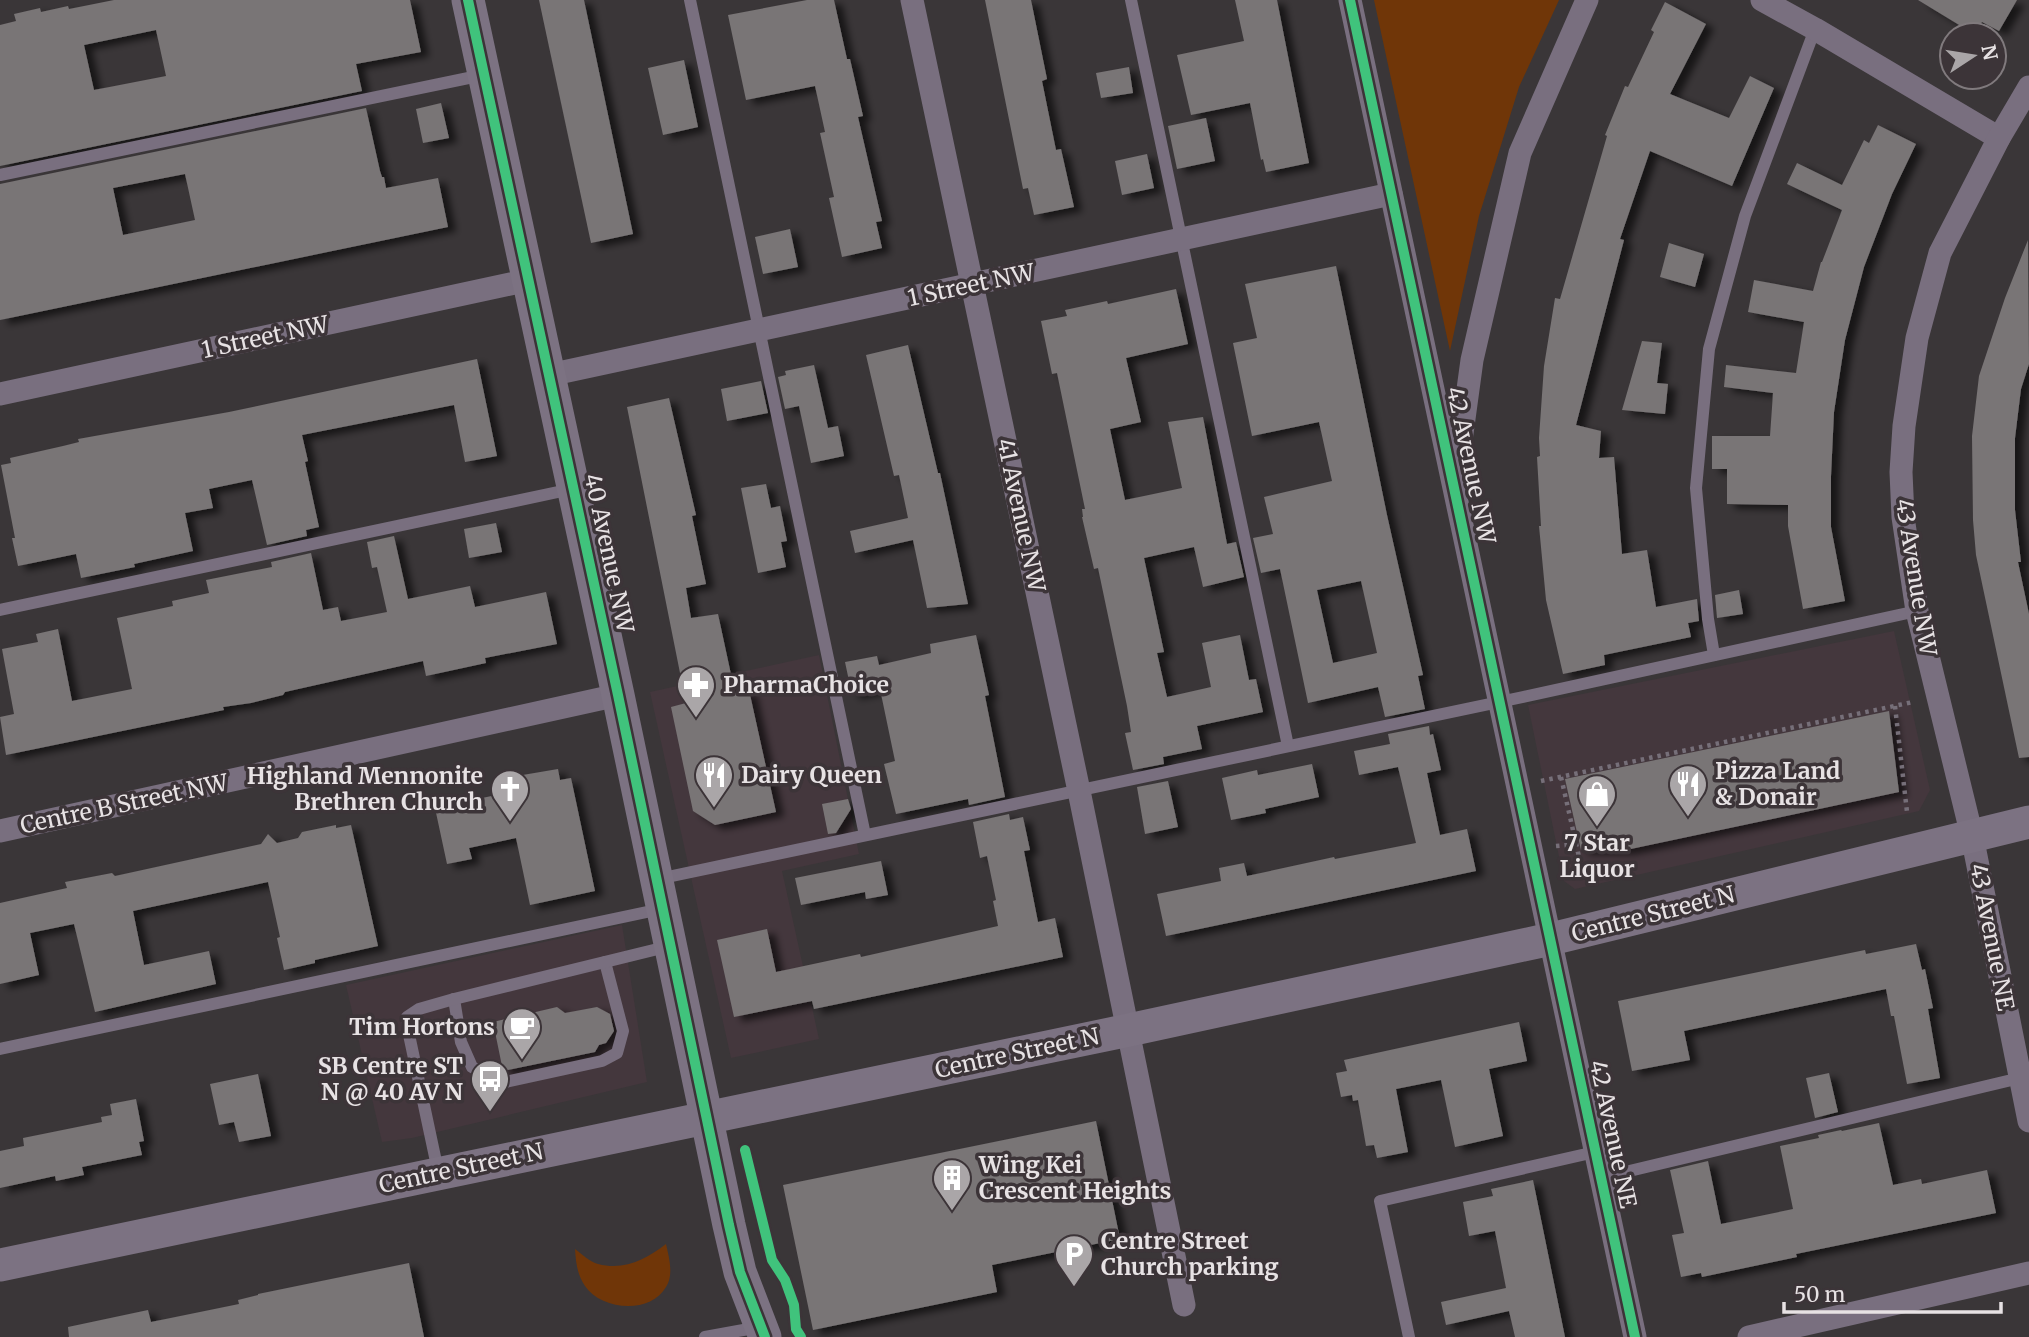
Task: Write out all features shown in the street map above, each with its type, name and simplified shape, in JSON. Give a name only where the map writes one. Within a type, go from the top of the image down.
[{"type":"main road","name":"40 Avenue NW","points":[[468,0],[740,1272],[762,1332]]},
{"type":"main road","name":"Centre Street N","points":[[0,1265],[1129,1030],[1551,939],[2029,822]]},
{"type":"street","name":"41 Avenue NW","points":[[912,0],[1129,1030],[1184,1304]]},
{"type":"street","name":"42 Avenue NW","points":[[1350,0],[1551,939]]},
{"type":"street","name":"42 Avenue NW","points":[[1454,487],[1472,360],[1520,153],[1587,0]]},
{"type":"street","points":[[1762,0],[1999,138]]},
{"type":"street","name":"43 Avenue NW","points":[[1972,836],[1917,611],[1903,517],[1901,472],[1911,370],[1924,306],[1940,253],[1999,138],[2029,87]]},
{"type":"street","name":"1 Street NW","points":[[549,375],[1391,194]]},
{"type":"street","name":"1 Street NW","points":[[0,394],[529,280]]},
{"type":"street","name":"Centre B Street NW","points":[[0,831],[618,695]]},
{"type":"street","name":"43 Avenue NE","points":[[1972,836],[2029,1121]]},
{"type":"street","name":"42 Avenue NE","points":[[1551,939],[1635,1337]]},
{"type":"street","points":[[1749,1337],[2029,1273]]},
{"type":"lane","points":[[690,0],[865,835]]},
{"type":"lane","points":[[1130,0],[1288,746]]},
{"type":"lane","points":[[1714,655],[1708,619],[1696,488],[1709,349],[1745,216],[1815,29]]},
{"type":"lane","points":[[0,176],[483,75]]},
{"type":"lane","points":[[0,610],[573,489]]},
{"type":"lane","points":[[0,1049],[659,894],[865,835],[1500,702],[1917,611]]},
{"type":"lane","points":[[438,1173],[407,1017],[419,1009],[454,999],[670,946]]},
{"type":"lane","points":[[454,999],[461,1042],[472,1067],[500,1083],[602,1061],[617,1053],[623,1031],[606,962]]},
{"type":"lane","points":[[1600,1178],[2020,1078]]},
{"type":"lane","points":[[1409,1337],[1380,1201],[1595,1152]]},
{"type":"lane","points":[[705,1337],[762,1332]]},
{"type":"path","points":[[1541,781],[1913,702]]},
{"type":"path","points":[[1895,706],[1907,812]]},
{"type":"path","points":[[1561,777],[1584,879]]},
{"type":"path","points":[[1555,846],[1576,844]]},
{"type":"shaded area","points":[[1374,0],[1559,0],[1519,87],[1479,216],[1450,351]]},
{"type":"shaded area","points":[[1894,631],[1930,790],[1919,811],[1575,889],[1564,881],[1528,705]]},
{"type":"shaded area","points":[[819,655],[859,854],[782,871],[819,1039],[731,1058],[650,692]]},
{"type":"shaded area","points":[[622,925],[647,1082],[412,1138],[382,1142],[346,985]]},
{"type":"shaded area","points":[[666,1244],[670,1277],[666,1287],[659,1296],[638,1305],[613,1304],[592,1294],[585,1286],[576,1264],[575,1249],[595,1263],[617,1266],[643,1259]]},
{"type":"building","points":[[114,0],[410,0],[421,52],[356,64],[362,91],[0,166],[0,25],[16,21],[14,14],[40,8],[41,12],[68,6],[69,9]],"holes":[[[156,30],[166,76],[94,90],[84,45]]]},
{"type":"building","points":[[539,0],[584,0],[633,234],[591,243]]},
{"type":"building","points":[[807,0],[834,0],[863,116],[858,117],[882,221],[876,222],[882,248],[842,257],[829,198],[834,197],[820,133],[825,132],[815,86],[746,100],[728,15]]},
{"type":"building","points":[[985,0],[1031,0],[1047,79],[1042,81],[1056,150],[1061,149],[1074,207],[1034,215],[1028,188],[1023,189]]},
{"type":"building","points":[[1235,0],[1277,0],[1309,163],[1266,172],[1263,159],[1261,160],[1250,103],[1191,115],[1177,55],[1244,41]]},
{"type":"building","points":[[1918,0],[2017,0],[2005,21],[1953,21]]},
{"type":"building","points":[[1665,2],[1706,24],[1670,94],[1729,118],[1750,76],[1774,88],[1732,186],[1650,151],[1620,239],[1624,240],[1576,425],[1601,431],[1599,458],[1614,457],[1622,554],[1647,550],[1656,607],[1697,599],[1699,621],[1688,623],[1691,637],[1604,655],[1605,665],[1563,674],[1546,600],[1539,526],[1537,457],[1540,456],[1544,366],[1555,298],[1560,299],[1607,136],[1605,135],[1625,86],[1628,87],[1654,32],[1651,30]]},
{"type":"building","points":[[684,60],[698,127],[663,135],[648,68]]},
{"type":"building","points":[[1129,67],[1133,93],[1101,98],[1096,73]]},
{"type":"building","points":[[441,103],[449,138],[423,143],[416,109]]},
{"type":"building","points":[[366,108],[386,188],[438,178],[448,227],[0,320],[0,184]],"holes":[[[185,174],[195,220],[123,235],[113,188]]]},
{"type":"building","points":[[1206,118],[1215,161],[1177,169],[1168,126]]},
{"type":"building","points":[[1878,125],[1916,144],[1892,194],[1864,267],[1845,340],[1834,412],[1831,527],[1845,601],[1803,609],[1788,526],[1788,505],[1727,504],[1727,469],[1712,469],[1712,436],[1770,436],[1773,393],[1724,387],[1726,365],[1796,373],[1804,322],[1748,312],[1754,280],[1813,291],[1821,262],[1842,210],[1787,184],[1797,163],[1842,185],[1864,140],[1869,143]]},
{"type":"building","points":[[1147,154],[1154,188],[1122,195],[1115,161]]},
{"type":"building","points":[[790,229],[798,267],[763,274],[755,237]]},
{"type":"building","points":[[2028,240],[2029,364],[2021,389],[2015,438],[2015,510],[2021,562],[2018,562],[2029,614],[2029,757],[2019,758],[1976,555],[1972,436],[1979,376]]},
{"type":"building","points":[[1669,243],[1704,254],[1695,287],[1660,277]]},
{"type":"building","points":[[1336,266],[1423,675],[1418,676],[1425,709],[1385,717],[1378,687],[1308,703],[1280,569],[1261,573],[1253,538],[1273,534],[1264,497],[1332,481],[1319,422],[1252,436],[1233,343],[1257,338],[1245,284]],"holes":[[[1361,581],[1377,653],[1333,663],[1317,590]]]},
{"type":"building","points":[[1176,289],[1188,344],[1126,358],[1141,422],[1110,429],[1125,500],[1182,488],[1168,422],[1203,417],[1227,544],[1236,542],[1244,577],[1203,587],[1194,547],[1144,558],[1164,652],[1157,653],[1167,697],[1211,687],[1202,643],[1240,635],[1249,680],[1256,679],[1263,712],[1197,726],[1202,749],[1163,757],[1164,764],[1133,770],[1125,733],[1131,732],[1127,706],[1098,568],[1094,569],[1082,517],[1082,509],[1085,509],[1057,373],[1052,374],[1041,321],[1067,316],[1065,310]]},
{"type":"building","points":[[1642,341],[1662,343],[1657,383],[1668,384],[1665,414],[1622,410]]},
{"type":"building","points":[[908,345],[940,473],[968,604],[927,608],[913,540],[855,553],[850,531],[908,518],[899,475],[894,476],[866,355]]},
{"type":"building","points":[[477,359],[497,456],[465,462],[454,405],[302,435],[319,527],[306,530],[307,536],[267,545],[252,480],[209,489],[213,508],[185,513],[193,551],[81,578],[76,554],[18,566],[1,465],[11,463],[10,458],[79,442],[78,439],[229,412]]},
{"type":"building","points":[[814,365],[828,428],[838,426],[844,456],[811,463],[799,406],[785,409],[778,377],[786,375],[785,371]]},
{"type":"building","points":[[761,381],[768,413],[727,421],[721,389]]},
{"type":"building","points":[[669,398],[696,515],[692,516],[706,584],[686,588],[691,618],[718,614],[735,693],[749,690],[776,812],[715,825],[693,811],[671,707],[686,703],[627,407]]},
{"type":"building","points":[[766,484],[771,508],[780,506],[787,541],[781,542],[786,567],[758,573],[741,488]]},
{"type":"building","points":[[496,523],[502,552],[469,558],[464,529]]},
{"type":"building","points":[[394,536],[408,599],[470,586],[475,607],[546,592],[557,644],[485,658],[486,663],[426,676],[423,661],[285,692],[283,695],[251,703],[223,707],[224,710],[6,755],[0,717],[14,714],[2,649],[38,642],[36,634],[58,629],[72,701],[132,689],[117,618],[173,606],[172,601],[209,593],[206,580],[272,567],[271,562],[311,553],[323,610],[338,607],[341,621],[387,612],[377,567],[372,568],[367,542]]},
{"type":"building","points":[[1739,590],[1743,614],[1717,618],[1715,595]]},
{"type":"building","points":[[976,635],[989,695],[985,696],[1005,797],[969,805],[968,799],[896,814],[884,764],[895,761],[880,689],[852,695],[845,662],[877,656],[879,665],[931,653],[930,644]]},
{"type":"building","points":[[1889,711],[1899,792],[1626,850],[1581,850],[1565,779]]},
{"type":"building","points":[[1429,726],[1441,770],[1427,773],[1440,835],[1467,829],[1476,871],[1166,936],[1157,894],[1221,881],[1219,868],[1244,863],[1247,876],[1416,843],[1398,767],[1359,775],[1354,751],[1390,744],[1388,734]]},
{"type":"building","points":[[1312,764],[1319,797],[1231,820],[1222,778],[1257,770],[1258,775]]},
{"type":"building","name":"Highland Mennonite Brethren Church","points":[[558,769],[560,780],[571,778],[595,891],[530,905],[516,838],[469,848],[472,859],[447,864],[435,808],[501,794],[499,779]]},
{"type":"building","points":[[1168,781],[1178,827],[1145,834],[1137,787]]},
{"type":"building","points":[[848,799],[851,809],[836,833],[828,834],[822,804]]},
{"type":"building","points":[[1009,814],[1010,820],[1023,817],[1030,850],[1024,851],[1038,922],[1055,918],[1063,957],[814,1009],[812,1001],[734,1017],[717,940],[767,929],[776,972],[860,954],[861,957],[998,926],[987,856],[980,858],[973,822]]},
{"type":"building","points":[[336,825],[336,828],[351,825],[378,946],[284,970],[268,882],[133,911],[144,965],[209,951],[216,984],[95,1012],[74,924],[30,933],[39,975],[0,984],[0,903],[67,888],[65,882],[112,873],[115,876],[261,844],[268,834],[277,843],[298,838],[302,832]]},
{"type":"building","points":[[881,861],[888,895],[866,899],[865,892],[801,905],[795,878]]},
{"type":"building","points":[[1916,944],[1922,970],[1925,969],[1933,1008],[1928,1009],[1940,1078],[1907,1084],[1886,989],[1684,1031],[1690,1060],[1632,1071],[1618,1001],[1865,950],[1866,954]]},
{"type":"building","points":[[557,1007],[565,1013],[597,1007],[610,1014],[614,1031],[606,1043],[599,1045],[595,1052],[503,1071],[493,1022]]},
{"type":"building","points":[[1519,1022],[1527,1061],[1489,1069],[1503,1136],[1455,1147],[1441,1080],[1396,1089],[1408,1152],[1377,1158],[1374,1145],[1366,1146],[1358,1100],[1353,1101],[1352,1095],[1341,1097],[1336,1073],[1347,1071],[1344,1060]]},
{"type":"building","points":[[1829,1073],[1838,1112],[1815,1118],[1806,1078]]},
{"type":"building","points":[[258,1074],[271,1136],[239,1142],[234,1122],[219,1125],[210,1084]]},
{"type":"building","points":[[136,1099],[144,1141],[139,1142],[142,1155],[82,1167],[84,1175],[56,1181],[55,1176],[0,1188],[0,1151],[24,1146],[23,1138],[102,1122],[101,1117],[112,1115],[110,1104]]},
{"type":"building","name":"Wing Kei Crescent Heights","points":[[1096,1121],[1120,1239],[992,1265],[997,1292],[813,1330],[783,1185]]},
{"type":"building","points":[[1879,1123],[1893,1185],[1921,1179],[1922,1184],[1987,1170],[1996,1213],[1796,1254],[1797,1257],[1702,1277],[1701,1273],[1681,1277],[1672,1235],[1684,1233],[1670,1170],[1708,1161],[1721,1224],[1793,1209],[1780,1146],[1819,1138],[1818,1135]]},
{"type":"building","points":[[1533,1180],[1565,1337],[1515,1337],[1509,1311],[1446,1325],[1441,1302],[1506,1288],[1495,1231],[1469,1236],[1463,1202],[1493,1196],[1491,1189]]},
{"type":"building","points":[[409,1263],[424,1337],[69,1337],[68,1327],[148,1310],[151,1322],[239,1304],[238,1300],[258,1294]]},
{"type":"cycle path","points":[[468,0],[729,1225],[740,1272],[765,1337]]},
{"type":"cycle path","points":[[1350,0],[1635,1337]]},
{"type":"cycle path","points":[[745,1150],[772,1260],[785,1280],[794,1305],[796,1329],[801,1337]]},
{"type":"place","name":"PharmaChoice","points":[[696,719]]},
{"type":"place","name":"Dairy Queen","points":[[714,809]]},
{"type":"place","name":"Pizza Land & Donair","points":[[1688,818]]},
{"type":"place","name":"Highland Mennonite Brethren Church","points":[[510,823]]},
{"type":"place","name":"7 Star Liquor","points":[[1597,828]]},
{"type":"place","name":"Tim Hortons","points":[[522,1061]]},
{"type":"place","name":"SB Centre ST N @ 40 AV N","points":[[490,1113]]},
{"type":"place","name":"Wing Kei Crescent Heights","points":[[952,1212]]},
{"type":"place","name":"Centre Street Church parking","points":[[1074,1288]]}]
